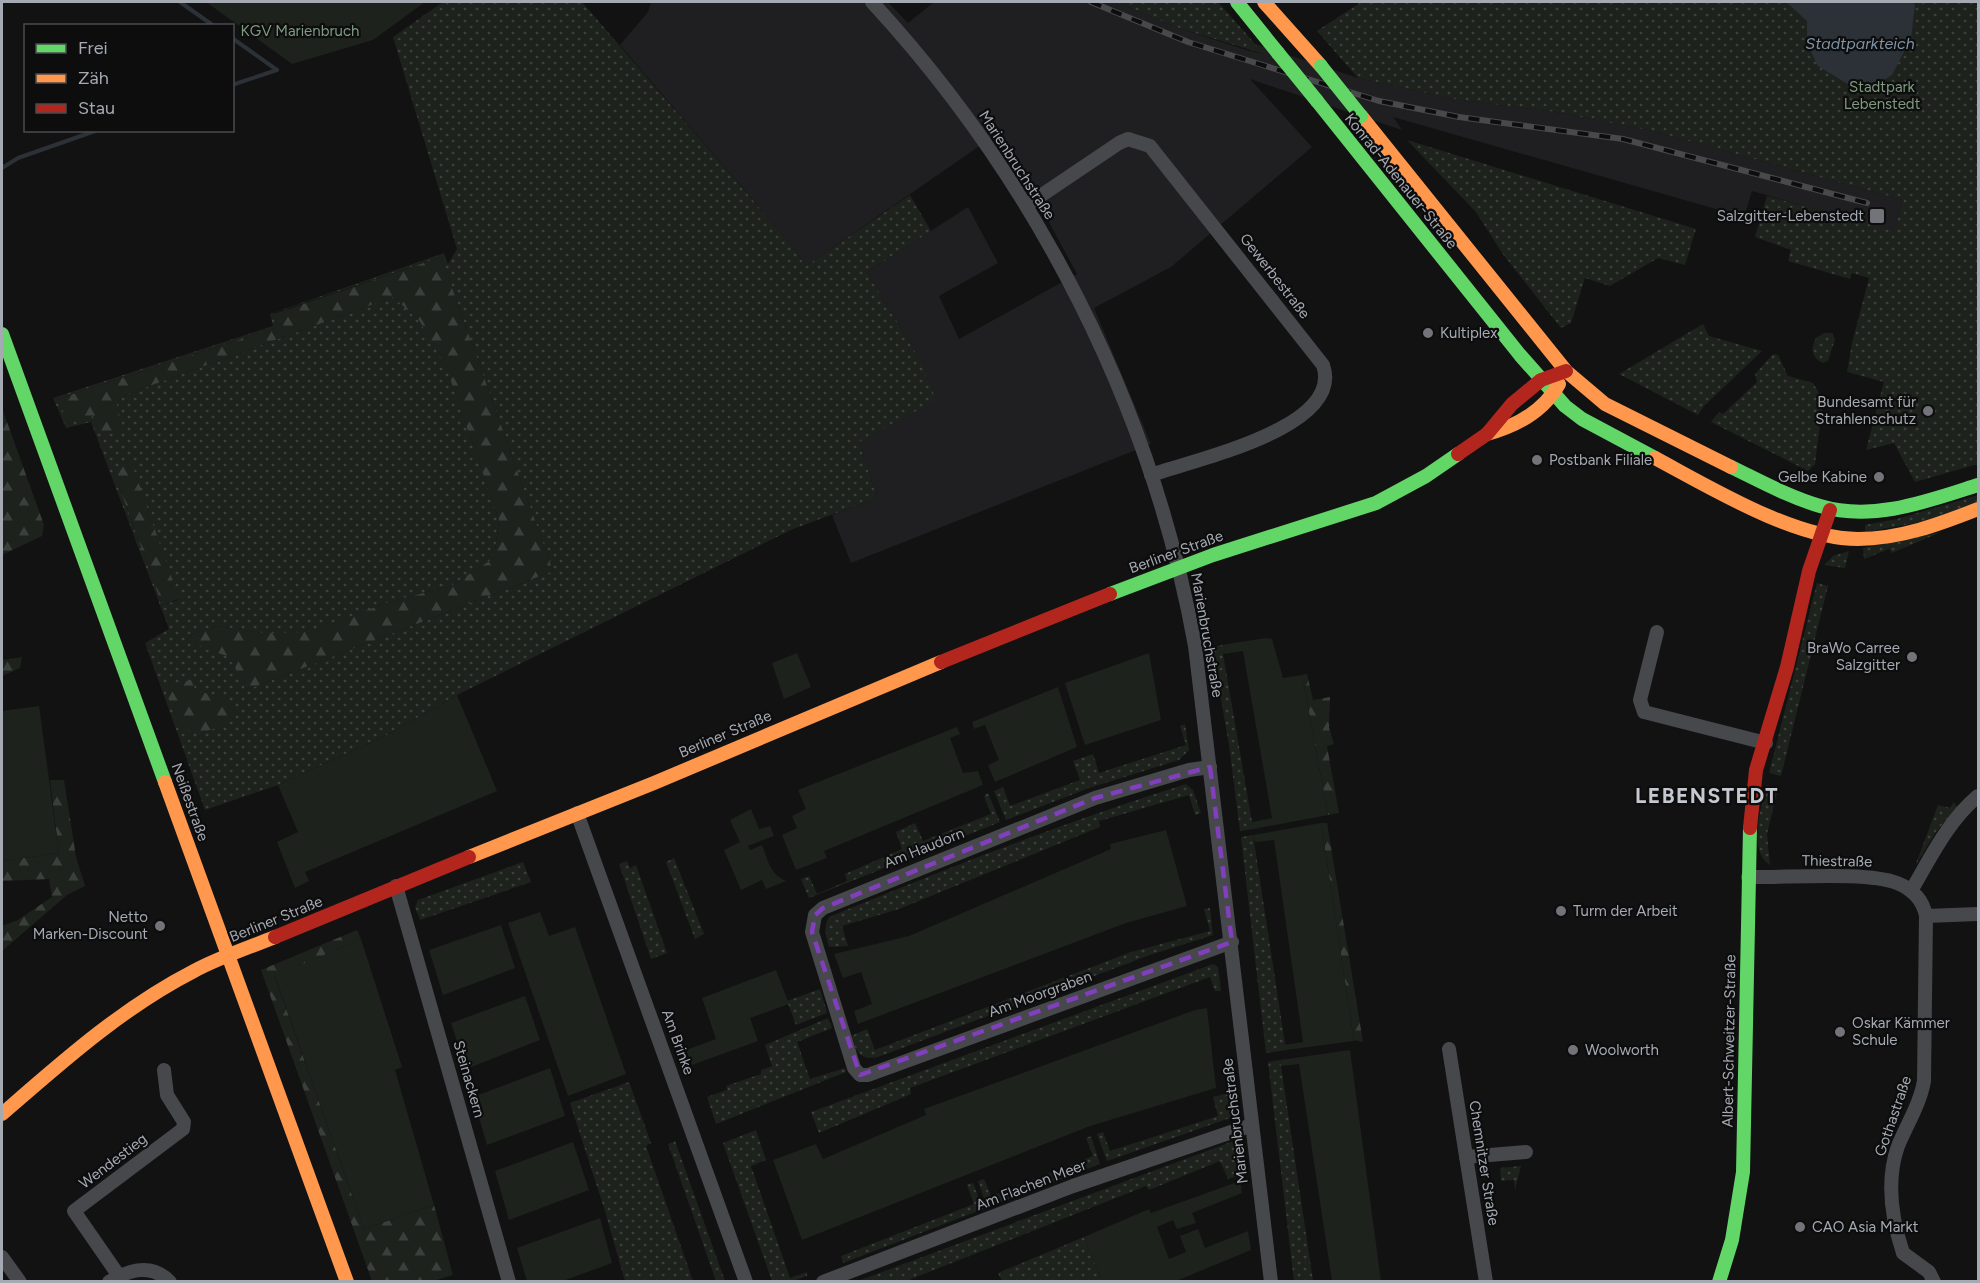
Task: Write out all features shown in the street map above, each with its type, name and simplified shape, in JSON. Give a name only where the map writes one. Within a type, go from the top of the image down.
[{"type":"street","name":"Marienbruchstraße","points":[[872,2],[928,65],[1027,205],[1088,319],[1139,437],[1179,568],[1195,646],[1271,1281]]},
{"type":"street","name":"Konrad-Adenauer-Straße","points":[[1237,2],[1541,380],[1554,395],[1582,419],[1660,462],[1783,521],[1821,535],[1859,539],[1893,536],[1926,529],[1978,509]]},
{"type":"street","name":"Konrad-Adenauer-Straße","points":[[1264,2],[1321,66],[1566,371],[1605,404],[1798,499],[1830,510],[1846,513],[1883,512],[1978,485]]},
{"type":"street","name":"Gewerbestraße","points":[[1027,205],[1119,143],[1128,140],[1150,146],[1323,365],[1327,376],[1322,395],[1301,416],[1278,432],[1150,475]]},
{"type":"street","name":"Neißestraße","points":[[2,334],[347,1281]]},
{"type":"street","points":[[1541,380],[1566,371]]},
{"type":"street","points":[[1554,395],[1566,371]]},
{"type":"street","name":"Berliner Straße","points":[[2,1114],[80,1047],[132,1007],[195,970],[1037,622],[1179,568],[1376,503],[1426,476],[1487,434],[1512,404],[1541,380]]},
{"type":"street","name":"Berliner Straße","points":[[1487,434],[1508,429],[1542,407],[1554,395]]},
{"type":"street","name":"Albert-Schweitzer-Straße","points":[[1719,1281],[1732,1240],[1743,1172],[1748,877],[1753,799],[1760,783],[1766,744],[1809,571],[1830,510]]},
{"type":"street","points":[[1657,632],[1640,700],[1644,712],[1766,744]]},
{"type":"street","name":"Am Haudorn","points":[[860,1075],[854,1068],[815,946],[812,924],[815,915],[823,908],[1095,798],[1210,767]]},
{"type":"street","points":[[1978,796],[1957,816],[1911,891],[1921,901],[1926,916],[1978,914]]},
{"type":"street","name":"Am Brinke","points":[[577,813],[746,1281]]},
{"type":"street","name":"Thiestraße","points":[[1748,877],[1870,878],[1896,882],[1911,891]]},
{"type":"street","name":"Steinackern","points":[[396,886],[509,1281]]},
{"type":"street","name":"Gothastraße","points":[[1926,916],[1924,1081],[1917,1105],[1895,1157],[1892,1182],[1894,1222],[1903,1253],[1929,1272],[1934,1281]]},
{"type":"street","name":"Am Moorgraben","points":[[860,1075],[868,1075],[1232,942]]},
{"type":"street","name":"Chemnitzer Straße","points":[[1449,1049],[1486,1281]]},
{"type":"street","name":"Wendestieg","points":[[114,1279],[74,1211],[183,1129],[184,1122],[167,1095],[164,1070]]},
{"type":"street","name":"Am Flachen Meer","points":[[823,1281],[1073,1186],[1237,1128],[1252,1125]]},
{"type":"street","points":[[1466,1157],[1526,1152]]},
{"type":"street","points":[[2,1257],[20,1281]]},
{"type":"street","points":[[114,1279],[148,1268],[163,1274],[170,1281]]},
{"type":"highlighted area","points":[[1210,767],[1232,942],[860,1075],[812,932],[815,915],[823,908],[1095,798]]},
{"type":"shaded area","points":[[651,2],[888,2],[908,23],[934,2],[1116,2],[1179,28],[1246,50],[1263,54],[1256,44],[1358,78],[1454,99],[1556,112],[1653,131],[1903,200],[1894,232],[1752,191],[1744,217],[1393,117],[1402,130],[1250,79],[1312,147],[1171,267],[1094,308],[1151,444],[851,563],[832,515],[877,498],[859,442],[920,360],[867,272],[968,207],[998,263],[939,296],[959,339],[1077,274],[1044,213],[994,136],[806,266],[788,241],[620,45],[648,12]]},
{"type":"green space","name":"KGV Marienbruch","points":[[206,2],[425,2],[373,40],[292,64]]},
{"type":"green space","points":[[443,2],[582,2],[788,241],[806,266],[910,195],[931,231],[867,272],[920,360],[936,400],[859,442],[877,498],[793,529],[457,695],[387,735],[278,785],[205,810],[145,643],[169,629],[91,422],[66,428],[53,398],[273,326],[270,314],[444,253],[448,264],[457,249],[393,37]],"holes":[[[441,257],[553,571],[246,690],[230,659],[222,653],[205,647],[190,635],[218,626],[263,633],[308,633],[392,601],[451,586],[494,558],[499,520],[446,366],[419,320],[393,297],[125,395],[116,402],[122,429],[102,436],[93,416],[58,399],[278,327],[274,313]],[[113,469],[179,600],[162,605]]]},
{"type":"green space","points":[[1116,2],[1218,2],[1264,54],[1179,28]]},
{"type":"green space","name":"Stadtpark Lebenstedt","points":[[1361,2],[1978,2],[1978,464],[1915,482],[1894,443],[1866,450],[1884,382],[1847,372],[1869,278],[1852,273],[1850,279],[1788,261],[1791,250],[1755,237],[1767,196],[1894,231],[1903,200],[1653,131],[1556,112],[1454,99],[1358,78],[1317,31]]},
{"type":"green space","points":[[1407,140],[1696,229],[1685,265],[1658,258],[1610,286],[1585,278],[1571,323],[1561,328],[1502,253],[1476,212]]},
{"type":"green space","points":[[441,257],[553,571],[246,690],[227,656],[203,648],[190,635],[218,626],[263,633],[308,632],[392,601],[451,586],[494,558],[499,520],[446,367],[419,320],[393,297],[125,395],[116,402],[123,429],[102,437],[93,416],[68,423],[58,399],[278,327],[274,314]]},
{"type":"green space","points":[[1703,324],[1709,336],[1762,351],[1704,406],[1698,415],[1619,374]]},
{"type":"green space","points":[[1824,333],[1832,333],[1835,339],[1828,361],[1823,363],[1814,356],[1813,346],[1816,338]]},
{"type":"green space","points":[[1773,354],[1778,355],[1788,376],[1813,383],[1823,400],[1815,464],[1808,471],[1711,422],[1719,412],[1723,414],[1757,382],[1755,374]]},
{"type":"green space","points":[[2,408],[44,525],[42,536],[2,555]]},
{"type":"green space","points":[[131,461],[179,599],[162,605],[113,469]]},
{"type":"green space","points":[[1978,495],[1978,502],[1928,521],[1865,532],[1865,525],[1897,519]]},
{"type":"green space","points":[[1941,532],[1892,553],[1889,549],[1864,559],[1863,548]]},
{"type":"green space","points":[[1849,551],[1845,568],[1824,565],[1833,556]]},
{"type":"green space","points":[[1817,583],[1828,586],[1781,776],[1769,773]]},
{"type":"green space","points":[[1272,639],[1283,678],[1302,675],[1328,815],[1259,828],[1252,822],[1272,818],[1243,651],[1223,654],[1227,644]]},
{"type":"green space","points":[[1227,644],[1223,654],[1252,822],[1259,828],[1240,831],[1229,745],[1212,647]]},
{"type":"green space","points":[[797,653],[811,687],[784,699],[772,663]]},
{"type":"green space","points":[[1149,653],[1161,720],[1085,745],[1065,683]]},
{"type":"green space","points":[[22,657],[20,668],[2,676],[2,660]]},
{"type":"green space","points":[[1307,674],[1313,700],[1330,697],[1329,728],[1334,744],[1327,746],[1339,813],[1328,815],[1302,675]]},
{"type":"green space","points":[[191,680],[196,691],[228,698],[234,705],[233,719],[219,727],[200,732],[179,726],[164,687]]},
{"type":"green space","points":[[1058,687],[1077,747],[995,782],[988,765],[999,760],[985,725],[974,729],[972,722]]},
{"type":"green space","points":[[457,695],[497,791],[305,872],[309,881],[295,888],[277,842],[298,832],[278,785],[387,735]]},
{"type":"green space","points":[[39,706],[59,853],[2,861],[2,711]]},
{"type":"green space","points":[[1185,724],[1189,750],[1179,760],[1089,788],[1006,820],[994,791],[1003,787],[1010,806],[1080,780],[1073,761],[1093,754],[1099,773],[1186,745],[1180,726]]},
{"type":"green space","points":[[957,727],[960,734],[950,738],[963,773],[978,771],[983,785],[824,851],[827,858],[796,870],[782,835],[797,828],[792,816],[806,809],[798,790]]},
{"type":"green space","points":[[50,780],[64,780],[76,857],[85,886],[67,895],[2,951],[2,926],[18,920],[52,897],[49,879],[2,881],[2,861],[59,853]]},
{"type":"green space","points":[[1186,784],[1193,790],[1201,813],[1195,815],[1189,795],[1099,821],[1100,827],[899,909],[842,926],[848,946],[829,947],[826,928],[829,917],[1006,846]]},
{"type":"green space","points":[[1766,785],[1778,788],[1767,834],[1770,865],[1759,850],[1758,839],[1759,816]]},
{"type":"green space","points":[[988,793],[1000,822],[809,898],[801,879],[809,876],[817,894],[847,881],[845,874],[902,849],[896,832],[915,823],[923,841],[991,814],[984,796]]},
{"type":"green space","points":[[1954,802],[1957,807],[1936,832],[1915,866],[1938,805],[1950,808]]},
{"type":"green space","points":[[751,809],[759,829],[770,826],[774,836],[748,846],[750,850],[762,845],[773,871],[786,881],[766,889],[762,880],[741,890],[724,850],[740,842],[730,820]]},
{"type":"green space","points":[[1321,823],[1327,823],[1363,1042],[1354,1040]]},
{"type":"green space","points":[[1321,823],[1354,1041],[1286,1050],[1284,1045],[1303,1042],[1274,840],[1255,842],[1253,835]]},
{"type":"green space","points":[[1166,830],[1187,906],[1126,923],[858,1024],[854,1011],[872,1004],[861,972],[843,978],[834,954],[909,936],[1111,849],[1110,844]]},
{"type":"green space","points":[[1253,835],[1286,1050],[1266,1053],[1241,837]]},
{"type":"green space","points":[[674,858],[704,934],[695,939],[666,862]]},
{"type":"green space","points":[[627,861],[630,868],[636,865],[667,953],[651,959],[619,864]]},
{"type":"green space","points":[[523,862],[531,882],[420,920],[415,907],[418,900]]},
{"type":"green space","points":[[1210,908],[1213,935],[1150,955],[878,1057],[867,1058],[860,1054],[851,1036],[867,1029],[875,1050],[1131,952],[1210,931],[1204,909]]},
{"type":"green space","points":[[540,912],[549,936],[575,927],[626,1074],[568,1096],[508,923]]},
{"type":"green space","points":[[501,925],[515,968],[443,995],[429,950]]},
{"type":"green space","points":[[357,930],[361,939],[275,977],[364,1229],[434,1205],[453,1275],[433,1281],[372,1281],[261,970]]},
{"type":"green space","points":[[361,939],[402,1067],[395,1070],[434,1205],[364,1229],[275,976]]},
{"type":"green space","points":[[1213,964],[1218,967],[1221,991],[1215,991],[1210,977],[910,1088],[911,1094],[819,1133],[811,1112]]},
{"type":"green space","points":[[776,970],[789,1004],[750,1018],[758,1041],[692,1065],[686,1050],[716,1039],[702,998]]},
{"type":"green space","points":[[820,989],[827,1013],[796,1025],[787,1001]]},
{"type":"green space","points":[[525,996],[540,1040],[466,1069],[451,1023]]},
{"type":"green space","points":[[1207,1008],[1216,1088],[1090,1126],[802,1240],[773,1160],[816,1144],[823,1159],[926,1115],[924,1109],[1195,1010]]},
{"type":"green space","points":[[828,1018],[832,1028],[797,1042],[810,1079],[845,1068],[846,1072],[716,1124],[707,1097],[727,1090],[726,1086],[761,1074],[761,1070],[772,1066],[765,1045]]},
{"type":"green space","points":[[1350,1050],[1381,1281],[1332,1281],[1299,1064],[1281,1066],[1280,1060]]},
{"type":"green space","points":[[1280,1060],[1313,1281],[1294,1281],[1268,1062]]},
{"type":"green space","points":[[550,1068],[565,1116],[487,1145],[473,1097]]},
{"type":"green space","points":[[629,1082],[651,1143],[646,1146],[693,1281],[625,1281],[570,1103]]},
{"type":"green space","points":[[1232,1092],[1235,1112],[1230,1118],[1107,1161],[1097,1134],[1103,1132],[1110,1151],[1218,1116],[1213,1097]]},
{"type":"green space","points":[[756,1130],[766,1160],[751,1166],[790,1278],[807,1272],[807,1276],[793,1281],[772,1281],[723,1143]]},
{"type":"green space","points":[[1091,1136],[1100,1164],[987,1207],[978,1181],[984,1179],[991,1196],[1093,1156],[1086,1138]]},
{"type":"green space","points":[[675,1141],[725,1281],[716,1281],[668,1144]]},
{"type":"green space","points":[[573,1142],[589,1190],[509,1220],[495,1171]]},
{"type":"green space","points":[[1236,1142],[1244,1174],[1228,1179],[1220,1161],[1149,1190],[1146,1186],[906,1281],[858,1281]]},
{"type":"green space","points":[[1521,1166],[1515,1190],[1514,1180],[1501,1181],[1500,1168]]},
{"type":"green space","points":[[1240,1181],[1242,1193],[1192,1213],[1196,1223],[1177,1229],[1173,1220],[1157,1227],[1169,1259],[1186,1252],[1180,1236],[1198,1229],[1205,1248],[1248,1231],[1251,1250],[1176,1281],[1102,1281],[1084,1237],[1149,1209],[1151,1213]]},
{"type":"green space","points":[[973,1183],[983,1209],[843,1263],[841,1256],[974,1204],[967,1185]]},
{"type":"green space","points":[[600,1218],[612,1263],[563,1281],[527,1281],[517,1248]]},
{"type":"green space","points":[[1084,1237],[1102,1281],[1002,1281],[998,1273]]},
{"type":"water","name":"Stadtparkteich","points":[[1786,2],[1913,2],[1915,5],[1911,38],[1892,75],[1871,89],[1856,89],[1818,66],[1807,44],[1807,21]]},
{"type":"waterway","points":[[180,2],[211,24]]},
{"type":"waterway","points":[[234,39],[277,70],[234,84]]},
{"type":"waterway","points":[[2,168],[18,158],[92,132]]},
{"type":"railway","points":[[1091,2],[1188,42],[1379,101],[1459,117],[1623,139],[1867,203]]},
{"type":"traffic: fast","points":[[1237,2],[1278,53]]},
{"type":"traffic: fast","points":[[1278,53],[1317,101]]},
{"type":"traffic: fast","points":[[1321,66],[1361,116]]},
{"type":"traffic: fast","points":[[1317,101],[1520,355],[1565,406],[1582,419],[1655,458]]},
{"type":"traffic: fast","points":[[2,334],[165,782]]},
{"type":"traffic: fast","points":[[1110,594],[1213,555],[1376,503],[1426,476],[1458,454]]},
{"type":"traffic: fast","points":[[1731,467],[1797,498],[1820,506],[1860,512],[1900,508],[1978,485]]},
{"type":"traffic: fast","points":[[1719,1282],[1732,1240],[1743,1172],[1750,828]]},
{"type":"traffic: slow","points":[[1264,2],[1321,66]]},
{"type":"traffic: slow","points":[[1361,116],[1566,371],[1605,404],[1731,467]]},
{"type":"traffic: slow","points":[[1487,434],[1509,427],[1537,410],[1553,394],[1559,384]]},
{"type":"traffic: slow","points":[[1655,458],[1754,510],[1808,531],[1833,537],[1858,539],[1889,536],[1934,525],[1978,509]]},
{"type":"traffic: slow","points":[[469,857],[654,783],[941,662]]},
{"type":"traffic: slow","points":[[165,782],[347,1282]]},
{"type":"traffic: slow","points":[[2,1114],[94,1036],[142,1002],[204,966],[275,937]]},
{"type":"traffic: jam","points":[[1458,454],[1487,434],[1512,404],[1541,380],[1566,371]]},
{"type":"traffic: jam","points":[[1750,828],[1756,770],[1787,667],[1809,571],[1830,510]]},
{"type":"traffic: jam","points":[[941,662],[1110,594]]},
{"type":"traffic: jam","points":[[275,937],[469,857]]},
{"type":"place","name":"Salzgitter-Lebenstedt","points":[[1877,216]]},
{"type":"place","name":"Kultiplex","points":[[1428,333]]},
{"type":"place","name":"Bundesamt für Strahlenschutz","points":[[1928,411]]},
{"type":"place","name":"Postbank Filiale","points":[[1537,460]]},
{"type":"place","name":"Gelbe Kabine","points":[[1879,477]]},
{"type":"place","name":"BraWo Carree Salzgitter","points":[[1912,657]]},
{"type":"place","name":"Turm der Arbeit","points":[[1561,911]]},
{"type":"place","name":"Netto Marken-Discount","points":[[160,926]]},
{"type":"place","name":"Oskar Kämmer Schule","points":[[1840,1032]]},
{"type":"place","name":"Woolworth","points":[[1573,1050]]},
{"type":"place","name":"CAO Asia Markt","points":[[1800,1227]]},
{"type":"district","name":"LEBENSTEDT","points":[[1707,795]]}]
